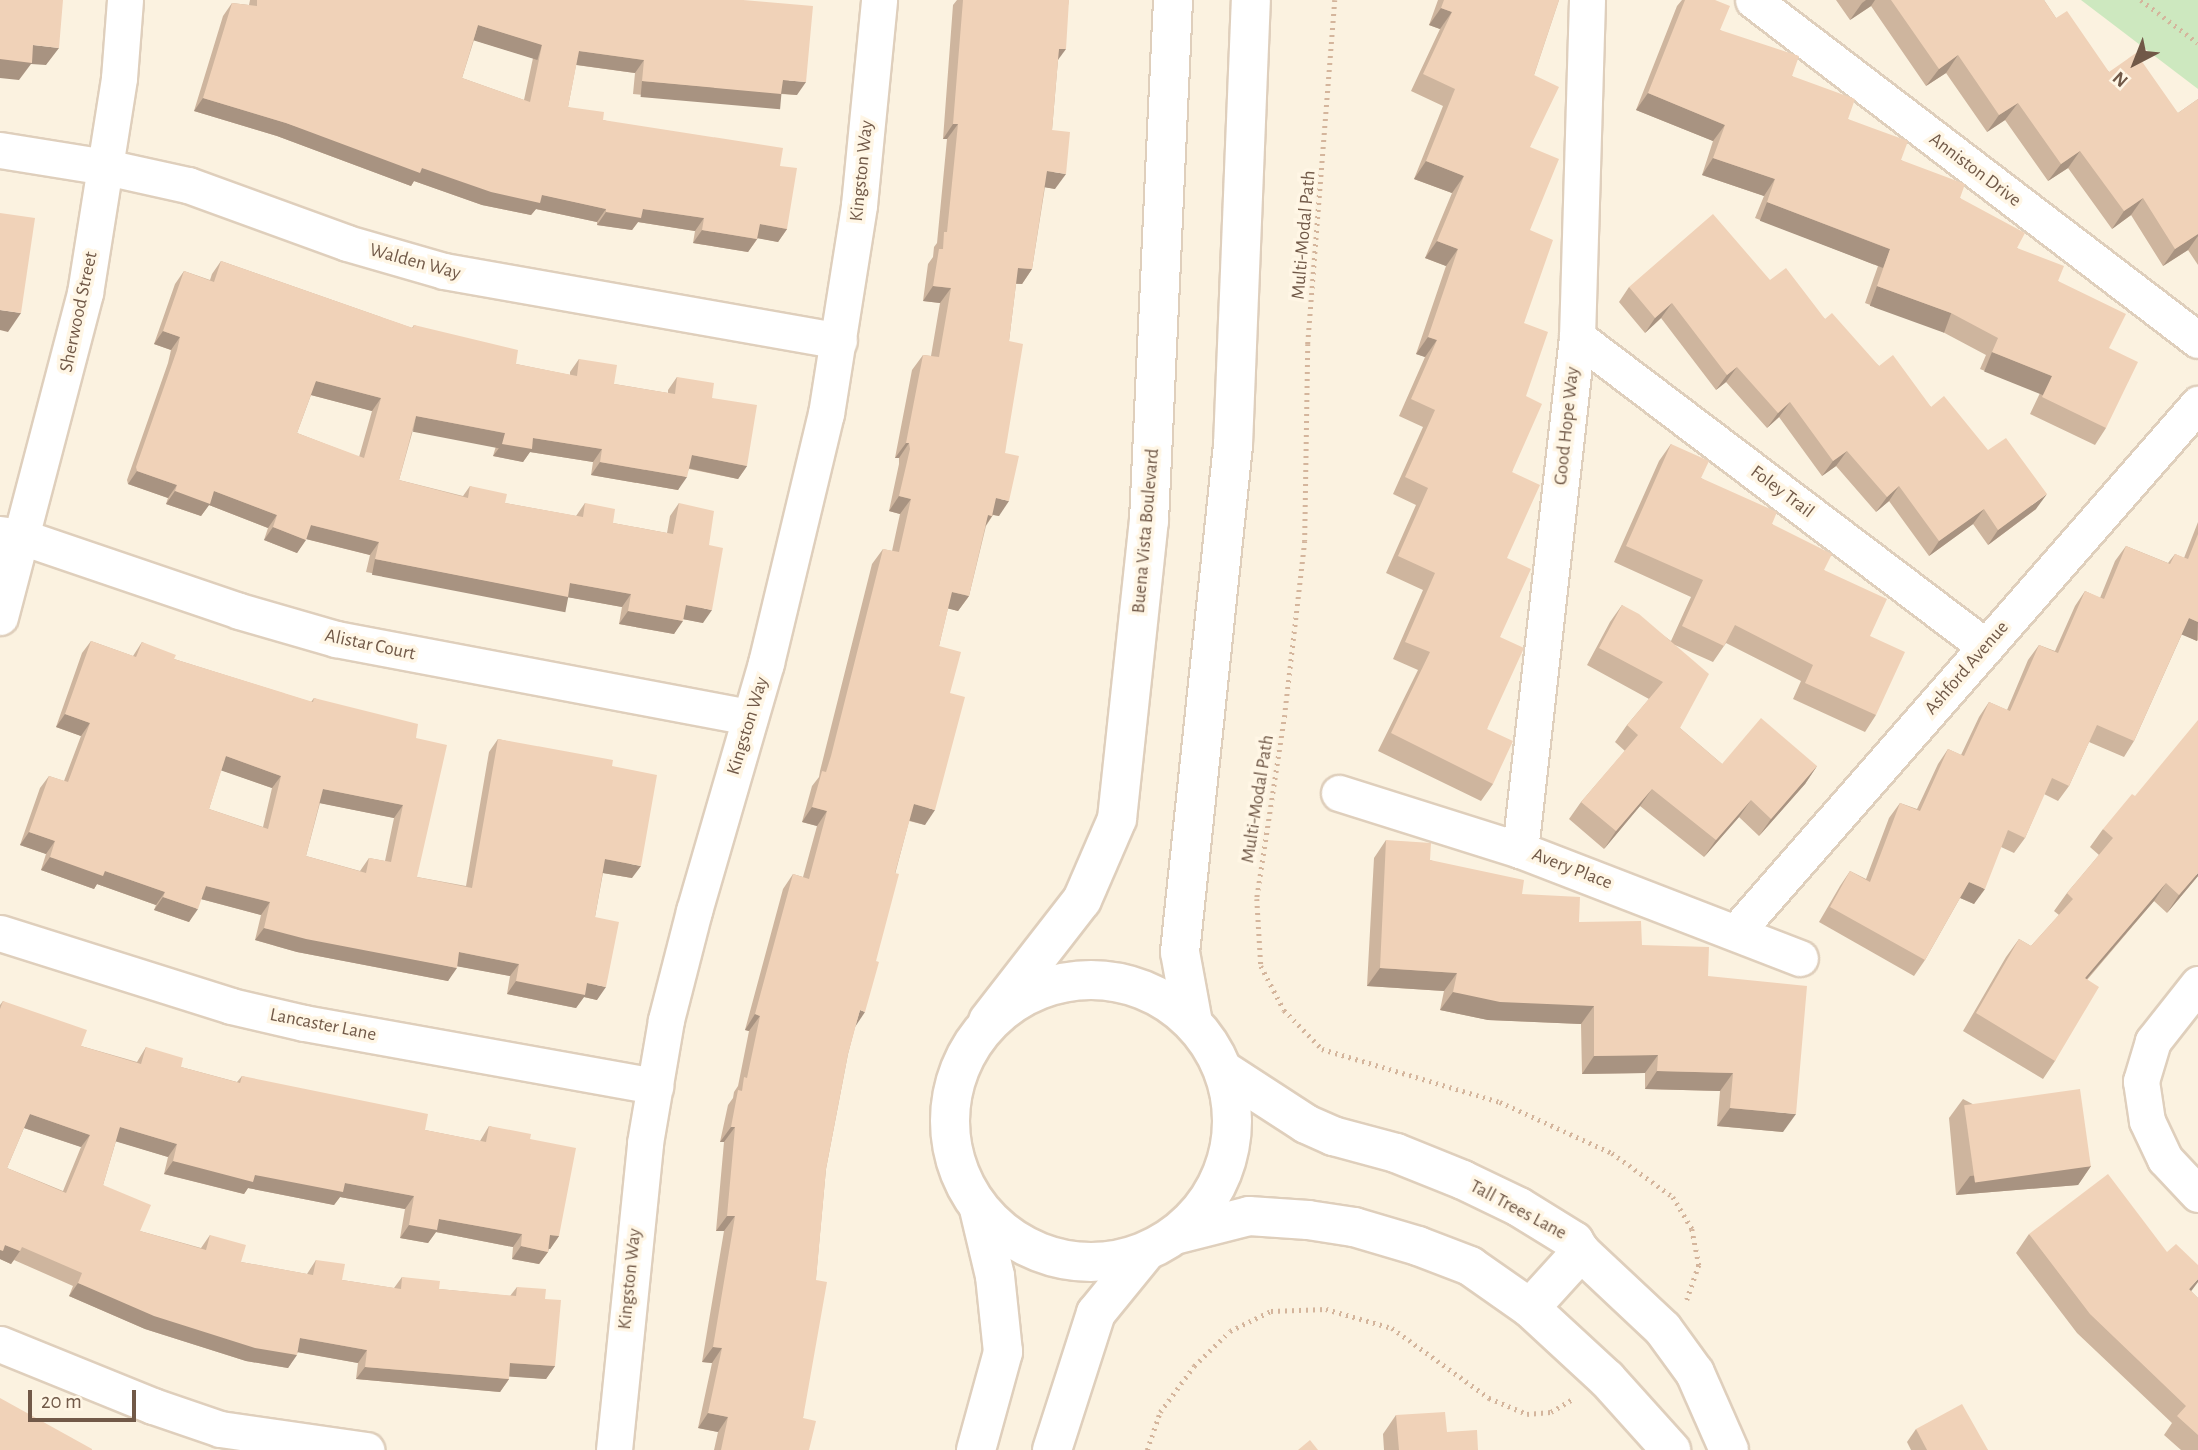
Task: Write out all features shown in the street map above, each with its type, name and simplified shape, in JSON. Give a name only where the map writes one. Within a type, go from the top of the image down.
[{"type":"main road","name":"Buena Vista Boulevard","points":[[988,1021],[1025,994],[1068,980],[1114,981],[1157,995],[1193,1023],[1210,1045],[1223,1070],[1233,1114],[1228,1160],[1209,1201],[1178,1234],[1145,1253],[1101,1263],[1055,1259],[1013,1240],[979,1209],[958,1174],[949,1134],[951,1093],[964,1055],[988,1021],[1082,900],[1117,819],[1149,521],[1173,0]]},
{"type":"main road","name":"Buena Vista Boulevard","points":[[1193,1023],[1181,951],[1233,445],[1251,0]]},
{"type":"main road","name":"Tall Trees Lane","points":[[1223,1070],[1306,1124],[1333,1136],[1396,1153],[1519,1207],[1574,1241],[1581,1252],[1662,1329],[1695,1373],[1729,1450]]},
{"type":"main road","name":"Buena Vista Boulevard","points":[[976,1450],[1003,1352],[995,1276],[979,1209]]},
{"type":"main road","points":[[1178,1234],[1249,1216],[1354,1227],[1418,1245],[1470,1266],[1530,1308],[1606,1379],[1671,1450]]},
{"type":"main road","points":[[1530,1308],[1581,1252]]},
{"type":"main road","name":"Buena Vista Boulevard","points":[[1052,1450],[1096,1313],[1145,1253]]},
{"type":"street","name":"Sherwood Street","points":[[0,617],[11,536],[85,293],[106,167],[125,0]]},
{"type":"street","name":"Kingston Way","points":[[614,1450],[629,1280],[654,1086],[666,1020],[694,911],[750,718],[798,536],[826,414],[859,205],[879,0]]},
{"type":"street","name":"Good Hope Way","points":[[1520,850],[1577,337],[1587,0]]},
{"type":"street","name":"Anniston Drive","points":[[1753,0],[2198,340]]},
{"type":"street","name":"Walden Way","points":[[0,150],[106,167],[188,185],[347,243],[444,271],[839,341]]},
{"type":"street","name":"Foley Trail","points":[[1577,337],[1986,646]]},
{"type":"street","name":"Ashford Avenue","points":[[1736,932],[2198,404]]},
{"type":"street","name":"Alistar Court","points":[[11,536],[239,611],[337,639],[750,718]]},
{"type":"street","name":"Avery Place","points":[[1339,793],[1520,850],[1800,958]]},
{"type":"street","name":"Lancaster Lane","points":[[0,933],[156,984],[303,1023],[654,1086]]},
{"type":"street","points":[[2198,984],[2153,1041],[2141,1082],[2147,1121],[2165,1159],[2198,1194]]},
{"type":"street","points":[[0,1344],[153,1406],[217,1440],[366,1450]]},
{"type":"path","name":"Multi-Modal Path","points":[[1335,0],[1308,344],[1305,541],[1285,715],[1257,899],[1261,967],[1284,1010],[1322,1049],[1500,1102],[1612,1153],[1673,1197],[1692,1229],[1699,1265],[1687,1300],[1662,1329]]},
{"type":"path","points":[[2141,0],[2198,43]]},
{"type":"path","points":[[1147,1450],[1160,1412],[1194,1366],[1230,1331],[1271,1311],[1326,1309],[1392,1328],[1489,1398],[1527,1414],[1552,1412],[1606,1379]]},
{"type":"green space","points":[[2081,0],[2198,0],[2198,89]]},
{"type":"building","points":[[0,0],[63,0],[59,48],[33,45],[32,63],[0,59]]},
{"type":"building","points":[[257,0],[743,0],[813,6],[806,82],[783,80],[781,94],[642,81],[644,60],[579,51],[568,107],[604,112],[603,120],[783,148],[780,166],[797,168],[787,229],[760,224],[757,239],[702,230],[704,218],[643,209],[641,218],[542,195],[540,203],[491,192],[422,168],[420,173],[286,123],[203,98],[232,3],[257,6]],"holes":[[[478,25],[542,45],[530,102],[462,78]]]},
{"type":"building","points":[[963,0],[1069,0],[1066,49],[1059,49],[1052,130],[1070,132],[1066,174],[1047,171],[1032,269],[1018,268],[1009,341],[1023,344],[1005,453],[1019,456],[1009,501],[996,498],[992,516],[988,515],[969,596],[952,592],[939,646],[961,652],[950,693],[965,697],[935,810],[914,804],[895,873],[899,874],[876,961],[879,962],[865,1012],[860,1010],[848,1054],[826,1169],[816,1280],[827,1282],[803,1418],[816,1421],[809,1450],[721,1450],[728,1417],[708,1413],[722,1348],[713,1347],[735,1216],[727,1216],[735,1127],[731,1127],[738,1090],[742,1091],[744,1077],[747,1078],[760,1016],[755,1014],[793,874],[809,879],[827,811],[812,807],[822,771],[826,772],[831,756],[883,549],[899,552],[911,499],[899,496],[910,449],[909,443],[906,443],[923,355],[939,357],[951,288],[933,286],[939,249],[943,249],[944,232],[947,232],[958,124],[953,124]]},
{"type":"building","points":[[1444,0],[1559,0],[1534,75],[1559,87],[1530,147],[1559,159],[1530,230],[1553,240],[1524,323],[1548,332],[1526,396],[1542,404],[1512,472],[1540,485],[1507,558],[1531,569],[1500,637],[1524,648],[1487,729],[1513,741],[1493,784],[1391,733],[1430,652],[1405,642],[1435,573],[1398,556],[1428,488],[1405,477],[1435,410],[1411,399],[1437,340],[1428,337],[1458,249],[1437,241],[1464,176],[1426,161],[1455,89],[1423,74],[1452,12],[1441,8]]},
{"type":"building","points":[[1685,0],[1715,0],[1730,6],[1720,30],[1799,56],[1792,76],[1855,99],[1848,119],[1908,141],[1901,160],[1965,184],[1960,198],[2025,233],[2017,248],[2064,266],[2058,281],[2126,314],[2109,348],[2138,362],[2106,428],[2042,397],[2052,376],[1992,352],[1998,338],[1951,313],[1877,286],[1890,249],[1767,202],[1775,179],[1713,158],[1725,125],[1648,93]]},
{"type":"building","points":[[1891,0],[2044,0],[2056,18],[2067,11],[2109,72],[2136,53],[2178,113],[2198,99],[2198,234],[2175,249],[2143,198],[2124,211],[2080,151],[2061,164],[2018,103],[1999,115],[1958,55],[1939,69]]},
{"type":"building","points":[[0,213],[35,218],[21,313],[0,310]]},
{"type":"building","points":[[1713,214],[1770,280],[1786,268],[1825,319],[1832,313],[1879,366],[1893,355],[1931,407],[1944,396],[1988,450],[2006,438],[2047,494],[1998,530],[1984,509],[1939,541],[1899,486],[1887,497],[1847,451],[1833,461],[1790,402],[1778,413],[1737,367],[1727,375],[1672,303],[1655,318],[1629,287]]},
{"type":"building","points":[[221,261],[413,328],[414,325],[518,350],[516,364],[577,376],[579,359],[617,365],[614,384],[675,394],[677,377],[714,383],[712,398],[757,405],[747,466],[692,455],[687,477],[600,462],[602,449],[533,438],[532,449],[502,444],[505,433],[416,416],[399,480],[468,498],[470,486],[507,494],[505,503],[583,517],[585,503],[615,509],[613,523],[673,534],[679,503],[714,511],[709,545],[723,548],[712,610],[686,605],[683,621],[628,611],[631,594],[570,583],[568,597],[375,559],[379,542],[311,525],[306,540],[273,527],[277,515],[214,491],[210,504],[175,491],[177,485],[137,471],[136,467],[177,350],[180,337],[163,331],[184,271],[214,282]],"holes":[[[316,381],[381,398],[364,458],[297,433]]]},
{"type":"building","points":[[1671,444],[1709,461],[1701,478],[1777,512],[1772,524],[1832,554],[1824,570],[1887,599],[1870,636],[1905,652],[1876,715],[1805,683],[1813,665],[1735,625],[1724,646],[1682,626],[1703,580],[1626,546]]},
{"type":"building","points":[[2198,534],[2198,622],[2189,618],[2134,741],[2097,725],[2069,786],[2052,778],[2025,838],[2008,830],[1985,889],[1969,882],[1925,960],[1830,907],[1850,871],[1870,882],[1900,803],[1920,811],[1948,749],[1964,756],[1989,702],[2010,711],[2039,645],[2058,653],[2085,591],[2104,599],[2126,546],[2170,564],[2175,554],[2188,559]]},
{"type":"building","points":[[1622,605],[1639,614],[1709,674],[1680,728],[1722,764],[1761,718],[1817,766],[1771,819],[1751,800],[1716,840],[1652,789],[1616,831],[1581,802],[1638,735],[1627,725],[1663,682],[1599,648]]},
{"type":"building","points":[[91,641],[136,657],[142,642],[176,655],[174,659],[313,702],[314,698],[418,724],[416,738],[447,745],[417,877],[472,888],[498,739],[613,760],[612,766],[657,775],[641,866],[605,859],[595,917],[619,922],[606,987],[587,983],[585,995],[516,981],[519,964],[459,952],[457,968],[306,939],[264,928],[270,902],[206,886],[198,909],[163,897],[165,892],[105,871],[103,876],[50,857],[55,841],[29,832],[49,776],[68,782],[90,723],[65,714]],"holes":[[[226,756],[281,776],[268,829],[209,809]],[[323,789],[403,805],[391,862],[369,858],[366,873],[306,856]]]},
{"type":"building","points":[[2198,720],[2198,873],[2179,895],[2166,883],[2085,978],[2099,987],[2055,1061],[1976,1013],[2019,939],[2031,946],[2073,899],[2067,893],[2113,838],[2103,829],[2132,794],[2135,796]]},
{"type":"building","points":[[1386,840],[1431,843],[1430,860],[1524,880],[1522,894],[1580,897],[1579,922],[1641,921],[1642,945],[1709,947],[1708,976],[1807,986],[1796,1114],[1730,1108],[1733,1073],[1657,1071],[1658,1055],[1594,1056],[1594,1006],[1500,1002],[1453,992],[1457,973],[1380,968]]},
{"type":"building","points":[[3,1001],[87,1030],[81,1046],[141,1064],[146,1047],[183,1058],[181,1067],[240,1083],[242,1076],[428,1114],[425,1130],[486,1142],[489,1126],[531,1134],[530,1139],[576,1148],[559,1236],[550,1235],[548,1252],[521,1246],[522,1234],[439,1219],[437,1230],[409,1225],[414,1196],[345,1183],[343,1192],[255,1175],[253,1182],[173,1161],[177,1144],[120,1127],[103,1185],[151,1205],[140,1231],[206,1250],[210,1235],[246,1245],[241,1262],[313,1275],[316,1260],[345,1264],[342,1280],[401,1289],[402,1277],[440,1281],[439,1289],[516,1296],[517,1287],[546,1289],[545,1299],[561,1300],[555,1366],[510,1363],[509,1379],[365,1367],[367,1350],[300,1338],[297,1355],[255,1348],[154,1316],[78,1283],[82,1273],[22,1247],[20,1251],[5,1245],[3,1251],[0,1250],[0,1009]],"holes":[[[30,1114],[90,1135],[66,1193],[7,1168]]]},
{"type":"building","points":[[2080,1089],[2091,1166],[1975,1183],[1964,1105]]},
{"type":"building","points":[[2108,1174],[2167,1252],[2176,1244],[2198,1265],[2198,1279],[2189,1289],[2198,1298],[2198,1435],[2177,1416],[2186,1406],[2090,1314],[2029,1234]]},
{"type":"building","points":[[0,1398],[92,1449],[92,1450],[0,1450]]},
{"type":"building","points":[[1962,1404],[1988,1450],[1927,1450],[1916,1429]]},
{"type":"building","points":[[1445,1412],[1447,1432],[1477,1430],[1478,1450],[1399,1450],[1396,1415]]},
{"type":"building","points":[[1310,1440],[1318,1450],[1298,1450]]}]
